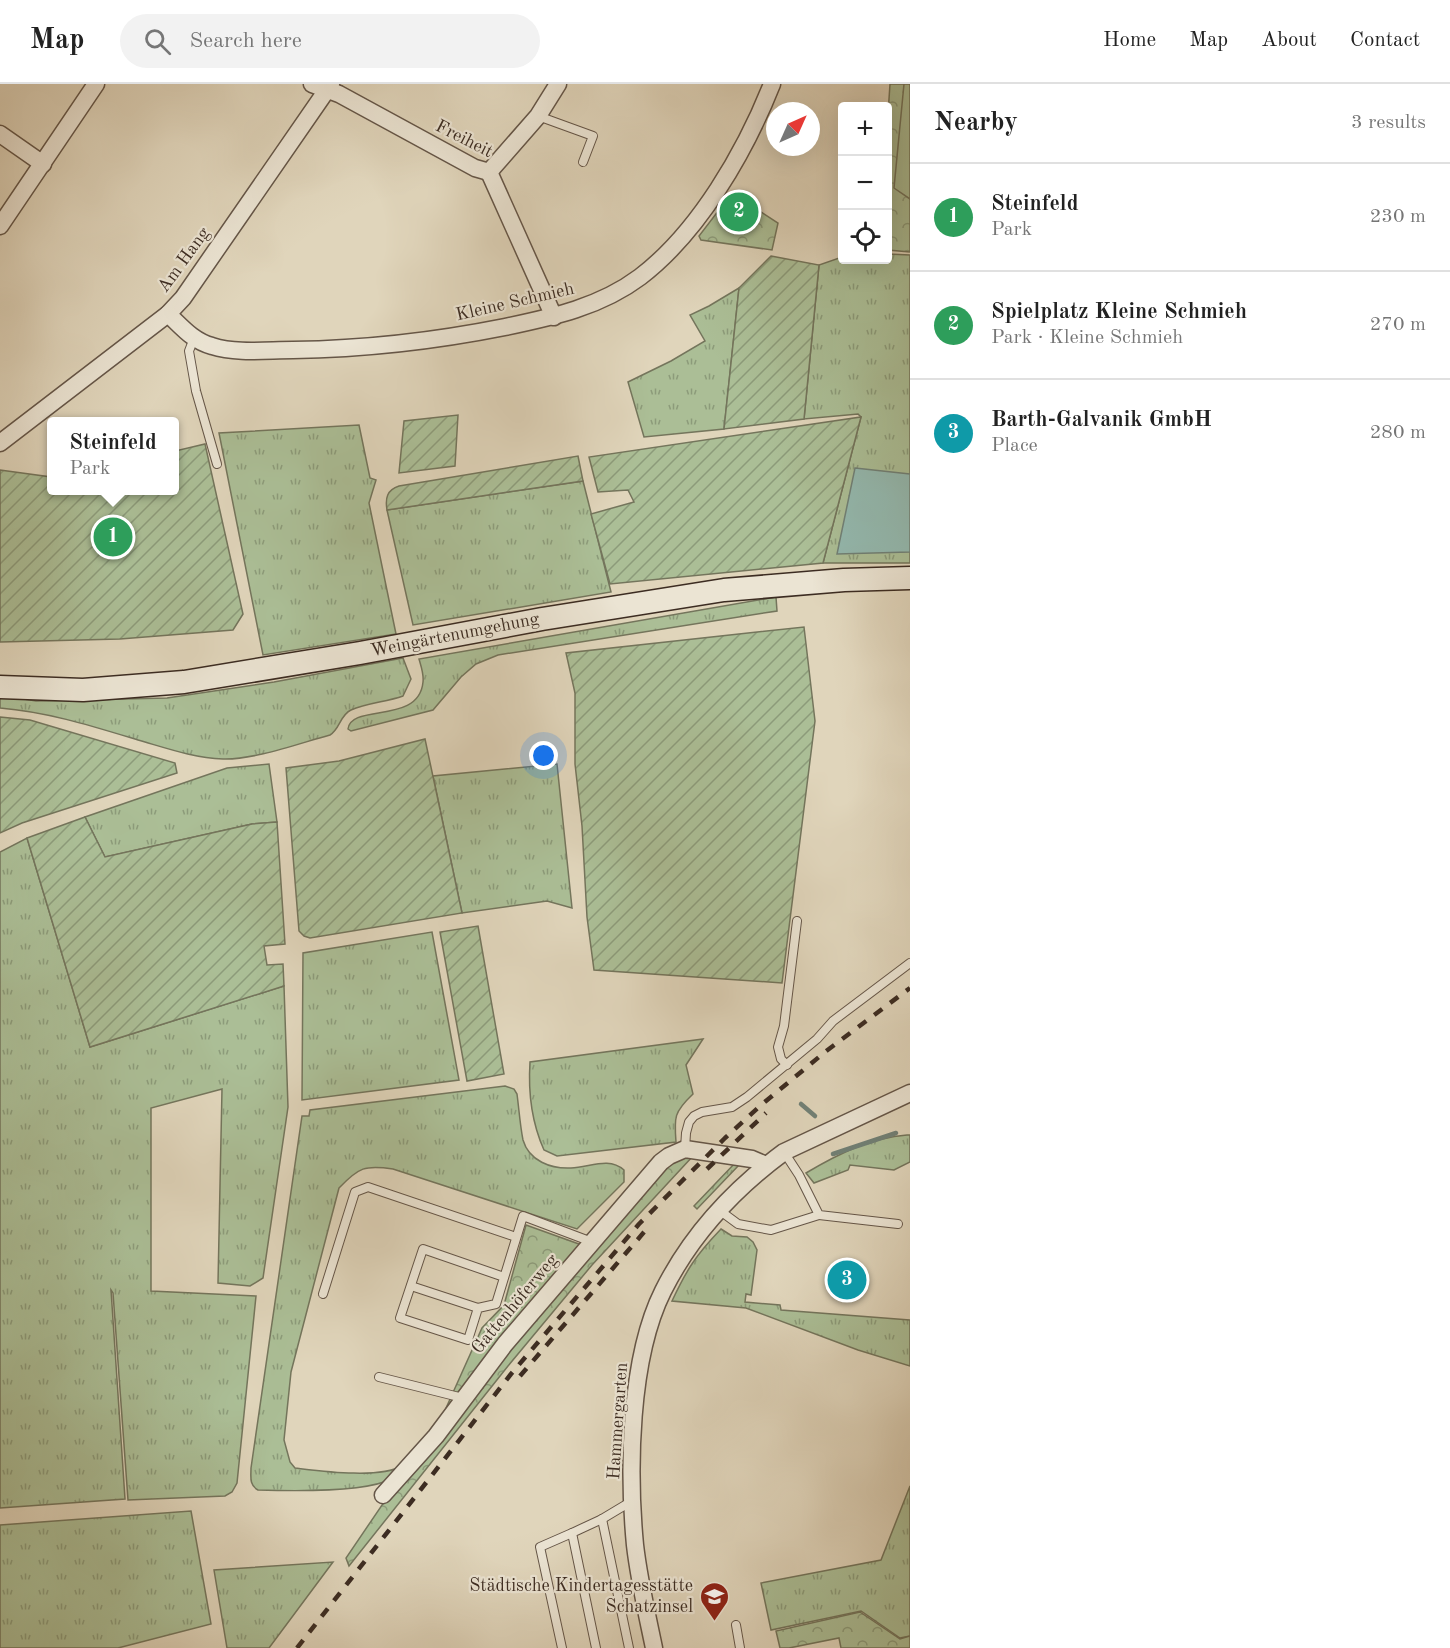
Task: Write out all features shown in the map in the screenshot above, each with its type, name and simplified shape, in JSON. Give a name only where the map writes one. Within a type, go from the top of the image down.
[{"type":"main road","name":"Weingärtenumgehung","points":[[0,687],[83,690],[162,685],[724,590],[844,580],[910,579]]},
{"type":"street","points":[[0,226],[96,84]]},
{"type":"street","points":[[489,172],[538,116],[558,84]]},
{"type":"street","name":"Kleine Schmieh","points":[[168,314],[194,339],[212,346],[236,350],[330,349],[386,345],[464,335],[554,316],[593,303],[615,293],[657,262],[703,210],[723,181],[756,122],[772,84]]},
{"type":"street","name":"Freiheit","points":[[323,86],[475,168],[489,172],[554,316]]},
{"type":"street","name":"Am Hang","points":[[0,443],[168,314],[183,298],[323,86]]},
{"type":"street","points":[[0,134],[43,164]]},
{"type":"street","points":[[685,1149],[752,1159],[766,1165],[784,1152],[910,1093]]},
{"type":"street","name":"Gattenhöferweg","points":[[383,1495],[436,1436],[505,1344],[661,1162],[685,1149]]},
{"type":"street","name":"Hammergarten","points":[[654,1648],[635,1547],[633,1501],[633,1432],[637,1379],[647,1334],[662,1291],[691,1243],[718,1210],[766,1165]]},
{"type":"lane","points":[[538,116],[594,136],[583,162]]},
{"type":"lane","points":[[194,339],[189,351],[196,391],[217,464]]},
{"type":"lane","points":[[787,1065],[781,1059],[778,1047],[784,1026],[797,921]]},
{"type":"lane","points":[[685,1149],[689,1122],[694,1116],[702,1112],[732,1107],[747,1097],[817,1039],[833,1021],[910,963]]},
{"type":"lane","points":[[784,1152],[799,1175],[819,1215]]},
{"type":"lane","points":[[323,1294],[355,1192],[368,1187],[516,1237]]},
{"type":"lane","points":[[718,1210],[738,1224],[771,1230],[819,1215],[898,1224]]},
{"type":"lane","points":[[411,1286],[478,1308],[496,1304],[523,1215],[592,1242]]},
{"type":"lane","points":[[478,1308],[468,1340],[400,1318],[423,1249],[504,1277]]},
{"type":"lane","points":[[379,1377],[463,1398]]},
{"type":"lane","points":[[561,1648],[540,1547],[602,1519],[633,1501]]},
{"type":"lane","points":[[602,1519],[629,1648]]},
{"type":"lane","points":[[572,1533],[596,1648]]},
{"type":"lane","points":[[736,1625],[740,1648]]},
{"type":"green space","points":[[890,84],[910,84],[910,252],[892,250],[892,102],[889,102]]},
{"type":"green space","points":[[904,84],[910,84],[910,199],[894,188]]},
{"type":"green space","points":[[732,193],[778,223],[772,250],[701,240],[699,236]]},
{"type":"green space","points":[[892,254],[910,255],[910,563],[823,563],[861,417],[858,414],[804,419],[819,265],[838,258],[838,264],[892,264]]},
{"type":"green space","points":[[771,256],[819,265],[804,419],[724,429],[739,288]]},
{"type":"green space","points":[[739,288],[724,429],[644,437],[628,382],[705,341],[690,315]]},
{"type":"green space","points":[[458,415],[455,466],[399,473],[404,421]]},
{"type":"green space","points":[[861,417],[823,563],[610,584],[591,514],[634,502],[628,490],[598,492],[589,457]]},
{"type":"green space","points":[[359,425],[370,478],[376,480],[369,503],[396,634],[263,655],[219,433]]},
{"type":"green space","points":[[205,444],[243,614],[233,630],[120,639],[0,642],[0,470],[47,476],[47,495],[179,495],[179,450]]},
{"type":"green space","points":[[578,456],[583,481],[387,510],[388,495],[399,486]]},
{"type":"green space","points":[[583,481],[611,592],[413,625],[387,510]]},
{"type":"green space","points":[[776,597],[777,611],[498,655],[476,664],[461,677],[433,710],[351,731],[348,729],[352,721],[360,717],[398,709],[410,704],[419,695],[423,682],[419,659]]},
{"type":"green space","points":[[804,627],[815,721],[782,983],[594,970],[587,917],[582,826],[575,764],[575,693],[566,653]]},
{"type":"green space","points":[[403,658],[411,679],[403,696],[347,712],[330,735],[263,754],[235,759],[191,755],[70,720],[0,708],[0,695],[36,701],[167,698],[274,682]]},
{"type":"green space","points":[[0,717],[30,720],[175,763],[177,773],[22,823],[0,833]]},
{"type":"green space","points":[[425,739],[462,913],[310,938],[304,936],[299,931],[286,768],[339,761]]},
{"type":"green space","points":[[269,764],[277,822],[252,824],[105,857],[85,817],[227,768]]},
{"type":"green space","points":[[557,764],[572,908],[547,901],[462,913],[433,776]]},
{"type":"green space","points":[[85,817],[105,857],[252,824],[277,822],[285,944],[264,946],[267,965],[283,964],[284,986],[90,1047],[27,838]]},
{"type":"green space","points":[[27,838],[90,1047],[284,986],[288,1107],[263,1278],[250,1286],[218,1283],[222,1089],[151,1108],[151,1291],[256,1296],[237,1483],[232,1492],[225,1496],[128,1500],[111,1290],[125,1499],[0,1508],[0,852]]},
{"type":"green space","points":[[478,926],[504,1074],[467,1081],[440,932]]},
{"type":"green space","points":[[432,932],[459,1080],[302,1100],[303,953]]},
{"type":"green space","points":[[703,1039],[686,1065],[693,1094],[677,1115],[676,1142],[557,1156],[544,1150],[531,1107],[530,1062]]},
{"type":"green space","points":[[505,1086],[514,1089],[517,1094],[523,1140],[530,1153],[536,1158],[549,1165],[563,1168],[612,1164],[624,1170],[624,1182],[577,1229],[393,1169],[376,1167],[363,1169],[352,1176],[339,1188],[291,1372],[284,1440],[290,1462],[295,1468],[334,1472],[365,1473],[392,1470],[402,1466],[434,1425],[436,1427],[405,1469],[379,1484],[327,1490],[258,1490],[252,1483],[251,1468],[302,1116],[309,1116],[310,1110]]},
{"type":"green space","points":[[910,1135],[910,1162],[894,1170],[850,1165],[848,1170],[814,1183],[806,1173],[830,1159],[867,1143]]},
{"type":"green space","points":[[686,1156],[693,1156],[592,1265],[508,1366],[349,1566],[346,1558],[442,1417],[482,1328],[504,1305],[526,1225],[593,1249],[656,1173]]},
{"type":"green space","points":[[736,1162],[739,1165],[697,1209],[694,1206]]},
{"type":"green space","points":[[721,1229],[732,1236],[747,1237],[757,1250],[751,1295],[746,1294],[745,1302],[780,1305],[781,1310],[910,1320],[910,1366],[858,1350],[746,1308],[672,1301],[693,1263]]},
{"type":"green space","points":[[910,1486],[910,1636],[900,1638],[861,1611],[771,1630],[761,1583],[881,1560]]},
{"type":"green space","points":[[191,1511],[211,1624],[118,1648],[0,1648],[0,1525]]},
{"type":"green space","points":[[333,1562],[269,1648],[227,1648],[214,1570]]},
{"type":"green space","points":[[860,1612],[900,1639],[910,1636],[910,1648],[841,1648],[839,1638],[780,1648],[776,1631]]},
{"type":"water","points":[[855,468],[910,474],[910,552],[837,554]]},
{"type":"waterway","points":[[801,1104],[815,1116]]},
{"type":"waterway","points":[[833,1154],[896,1133]]},
{"type":"railway","points":[[297,1648],[511,1374],[639,1224],[760,1106],[825,1052],[910,988]]},
{"type":"railway","points":[[707,1169],[766,1113]]},
{"type":"railway","points":[[520,1376],[645,1231]]},
{"type":"place","name":"Spielplatz Kleine Schmieh","points":[[739,212]]},
{"type":"place","name":"Steinfeld","points":[[113,537]]},
{"type":"place","name":"Barth-Galvanik GmbH","points":[[847,1280]]},
{"type":"place","name":"Städtische Kindertagesstätte Schatzinsel","points":[[714,1622]]}]
